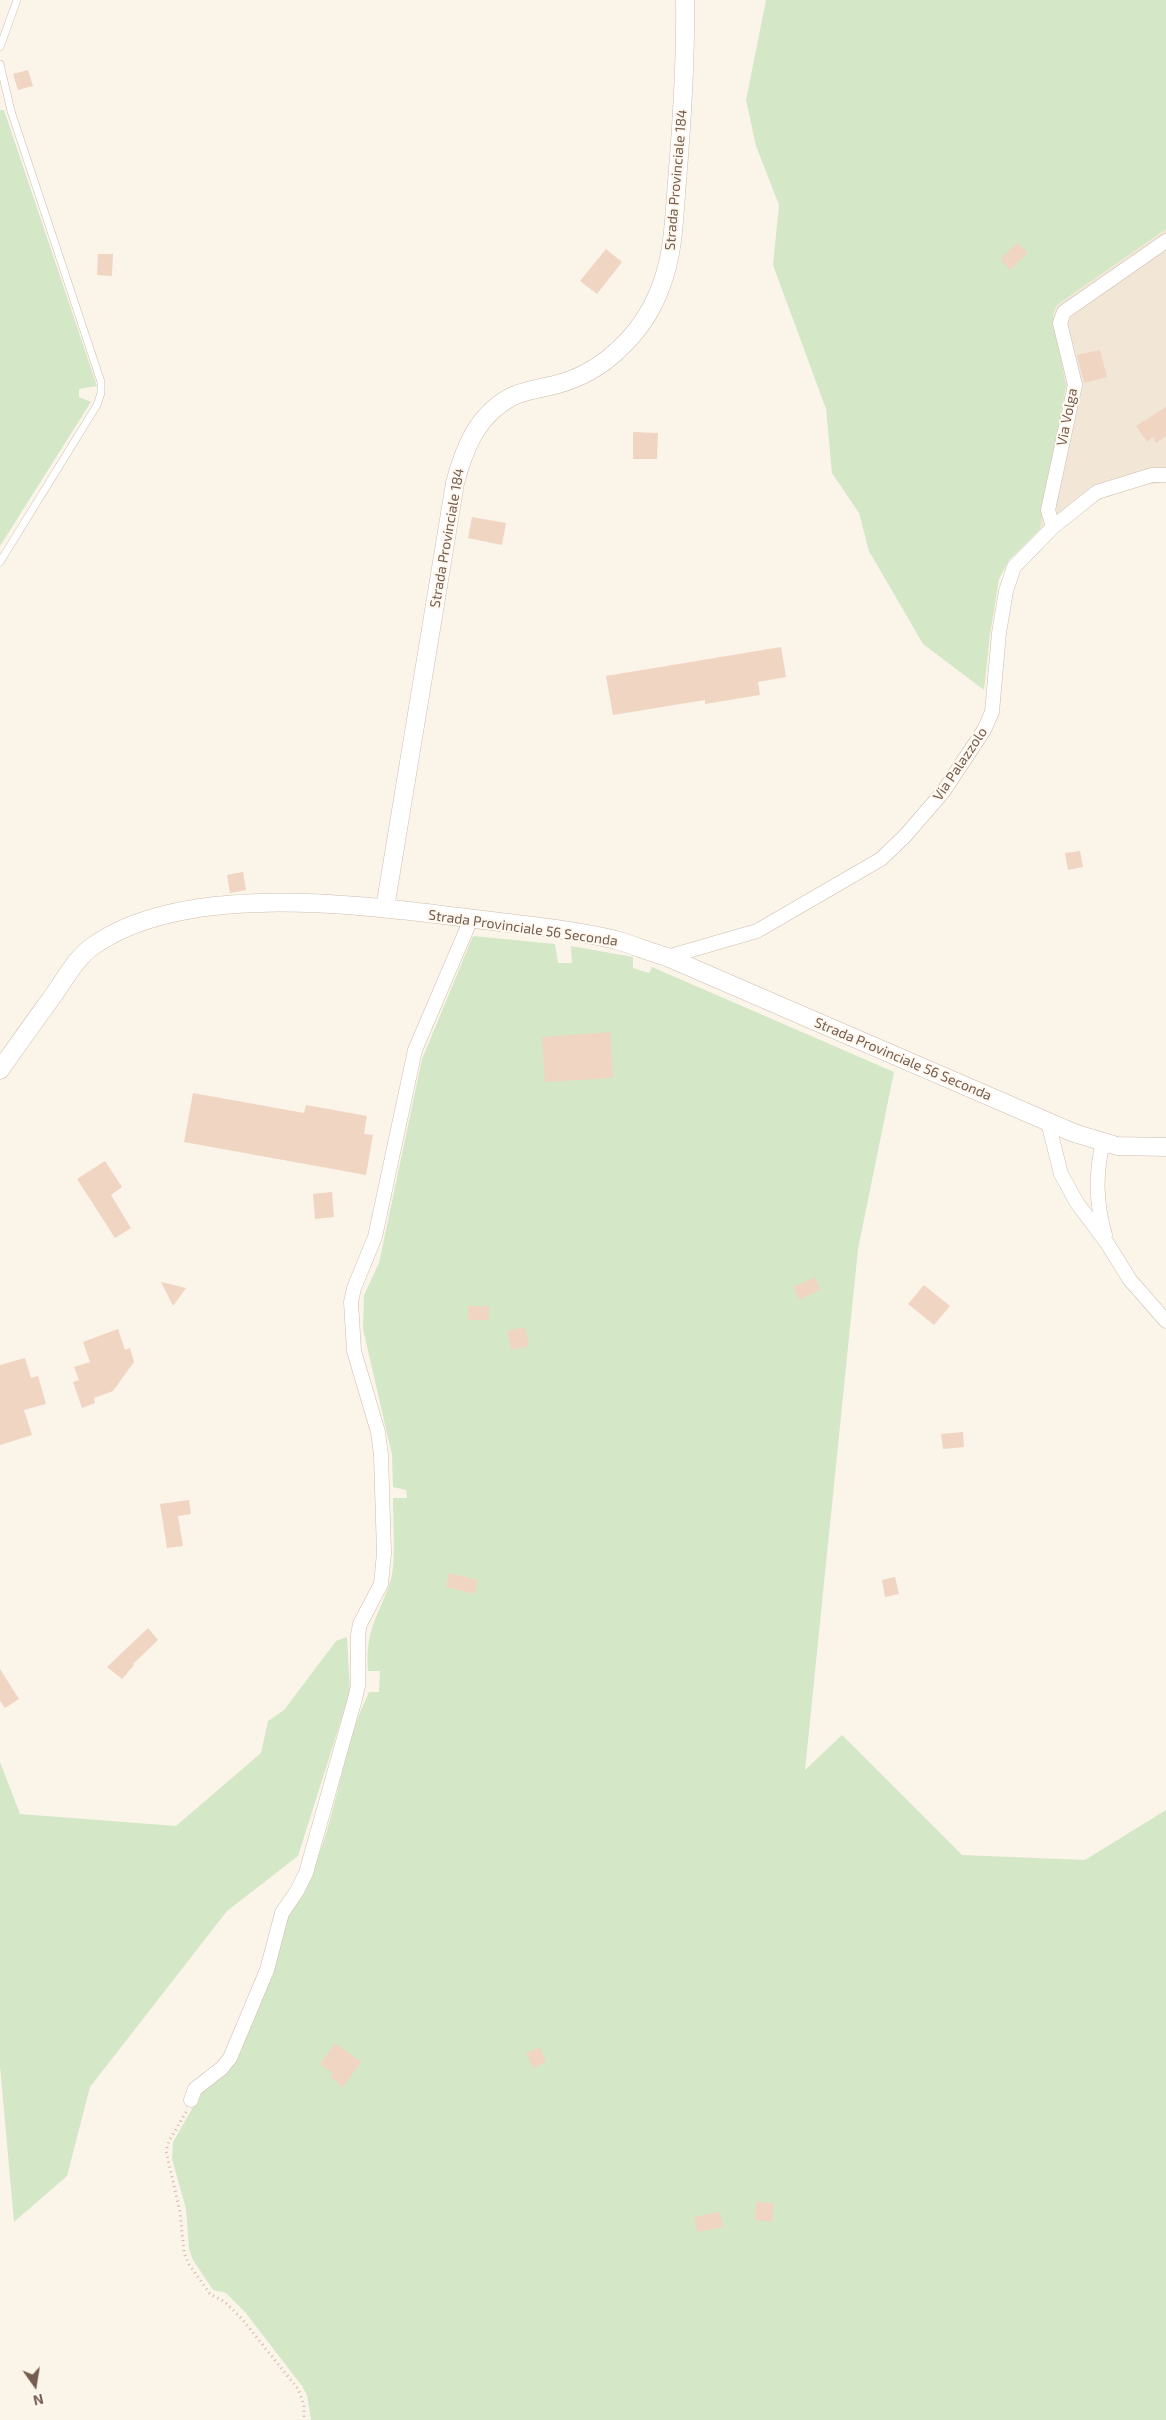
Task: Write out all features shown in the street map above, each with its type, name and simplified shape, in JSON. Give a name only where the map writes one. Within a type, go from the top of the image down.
[{"type":"street","name":"Strada Provinciale 184","points":[[385,908],[454,483],[463,453],[474,431],[496,407],[511,397],[580,377],[616,352],[636,332],[661,286],[669,261],[673,230],[681,133],[685,0]]},
{"type":"street","name":"Via Volga","points":[[1052,526],[1048,510],[1075,385],[1060,323],[1064,312],[1166,241]]},
{"type":"street","name":"Via Palazzolo","points":[[667,957],[757,931],[881,859],[905,836],[943,792],[984,730],[992,712],[999,634],[1006,591],[1014,567],[1052,526],[1097,492],[1152,475],[1166,475]]},
{"type":"street","name":"Strada Provinciale 56 Seconda","points":[[0,1070],[74,966],[91,947],[119,930],[149,918],[185,911],[259,902],[385,908],[616,940],[667,957],[1074,1133],[1117,1146],[1166,1148]]},
{"type":"street","points":[[191,2100],[195,2089],[222,2068],[239,2041],[267,1970],[282,1913],[297,1891],[306,1873],[358,1686],[358,1635],[360,1624],[381,1584],[384,1553],[381,1454],[378,1432],[354,1351],[351,1302],[354,1288],[375,1237],[415,1050],[471,919]]},
{"type":"street","points":[[1048,1122],[1061,1174],[1077,1203],[1107,1243],[1130,1280],[1166,1321]]},
{"type":"street","points":[[1103,1142],[1096,1185],[1097,1207],[1107,1243]]},
{"type":"lane","points":[[0,47],[17,0]]},
{"type":"lane","points":[[0,64],[10,111],[101,382],[101,393],[97,406],[0,562]]},
{"type":"path","points":[[191,2100],[169,2141],[166,2151],[180,2212],[184,2252],[188,2263],[210,2294],[225,2302],[242,2319],[298,2389],[304,2405],[304,2420]]},
{"type":"shaded area","points":[[1166,229],[1166,482],[1141,486],[1101,499],[1067,524],[1040,529],[1066,386],[1053,314],[1057,305]]},
{"type":"green space","points":[[766,0],[1166,0],[1166,229],[1057,305],[1053,314],[1066,386],[1040,529],[1009,560],[999,579],[984,690],[923,644],[869,551],[859,513],[832,473],[826,409],[773,265],[779,205],[756,146],[746,100]]},
{"type":"green space","points":[[0,110],[4,110],[97,386],[79,389],[79,397],[91,402],[0,546]]},
{"type":"green space","points":[[473,936],[555,944],[558,963],[572,963],[571,946],[633,957],[633,968],[649,973],[652,967],[894,1072],[858,1249],[805,1770],[842,1735],[962,1855],[1085,1860],[1166,1810],[1166,2420],[311,2420],[307,2395],[302,2386],[245,2312],[226,2293],[213,2290],[193,2260],[189,2249],[186,2209],[172,2159],[173,2142],[204,2088],[224,2074],[288,1914],[311,1875],[319,1854],[358,1717],[369,1692],[379,1692],[380,1671],[368,1671],[369,1643],[374,1623],[393,1572],[393,1498],[407,1498],[406,1490],[393,1487],[392,1455],[363,1329],[364,1295],[379,1263],[422,1059]]},
{"type":"green space","points":[[347,1637],[350,1692],[298,1856],[227,1911],[90,2087],[67,2176],[14,2222],[0,2066],[0,1762],[20,1814],[176,1826],[261,1753],[268,1721],[284,1710],[336,1641]]},
{"type":"building","points":[[28,70],[33,86],[18,90],[13,74]]},
{"type":"building","points":[[1017,243],[1028,253],[1010,270],[1000,259]]},
{"type":"building","points":[[606,249],[622,262],[597,294],[580,281]]},
{"type":"building","points":[[98,254],[113,254],[112,276],[97,275]]},
{"type":"building","points":[[1100,350],[1107,377],[1084,383],[1077,355]]},
{"type":"building","points":[[1166,407],[1166,436],[1156,443],[1153,437],[1147,442],[1136,426]]},
{"type":"building","points":[[633,432],[658,433],[657,459],[633,459]]},
{"type":"building","points":[[472,517],[506,523],[502,545],[468,538]]},
{"type":"building","points":[[781,647],[786,677],[758,682],[760,695],[705,704],[705,700],[613,715],[606,676]]},
{"type":"building","points":[[1080,851],[1083,867],[1068,870],[1065,853]]},
{"type":"building","points":[[243,872],[246,890],[230,893],[227,875]]},
{"type":"building","points":[[610,1032],[613,1078],[545,1082],[542,1037]]},
{"type":"building","points":[[193,1093],[304,1113],[306,1105],[367,1116],[364,1134],[373,1135],[366,1175],[184,1142]]},
{"type":"building","points":[[105,1161],[122,1187],[111,1195],[131,1228],[115,1238],[77,1179]]},
{"type":"building","points":[[332,1192],[334,1217],[315,1219],[313,1194]]},
{"type":"building","points":[[815,1277],[820,1290],[799,1300],[793,1287]]},
{"type":"building","points":[[161,1282],[186,1288],[173,1306]]},
{"type":"building","points":[[924,1285],[950,1306],[934,1325],[908,1304]]},
{"type":"building","points":[[468,1306],[489,1306],[489,1320],[468,1320]]},
{"type":"building","points":[[525,1327],[529,1346],[511,1350],[507,1331]]},
{"type":"building","points":[[118,1329],[125,1350],[130,1348],[134,1362],[113,1391],[94,1398],[95,1403],[82,1408],[73,1382],[79,1380],[74,1367],[90,1362],[83,1342]]},
{"type":"building","points":[[25,1358],[31,1378],[38,1376],[46,1404],[24,1410],[32,1435],[0,1445],[0,1365]]},
{"type":"building","points":[[963,1432],[964,1447],[943,1449],[941,1434]]},
{"type":"building","points":[[189,1500],[191,1514],[178,1516],[183,1546],[167,1548],[160,1504]]},
{"type":"building","points":[[449,1573],[478,1580],[475,1594],[446,1587]]},
{"type":"building","points":[[895,1577],[899,1594],[885,1597],[882,1580]]},
{"type":"building","points":[[148,1628],[158,1640],[133,1664],[122,1679],[107,1667]]},
{"type":"building","points":[[0,1669],[19,1699],[5,1708],[0,1701]]},
{"type":"building","points":[[335,2043],[361,2062],[343,2087],[330,2077],[333,2073],[320,2064]]},
{"type":"building","points":[[540,2047],[546,2062],[533,2068],[526,2053]]},
{"type":"building","points":[[756,2202],[774,2203],[772,2222],[755,2220]]},
{"type":"building","points":[[720,2212],[723,2227],[697,2232],[694,2217]]}]
